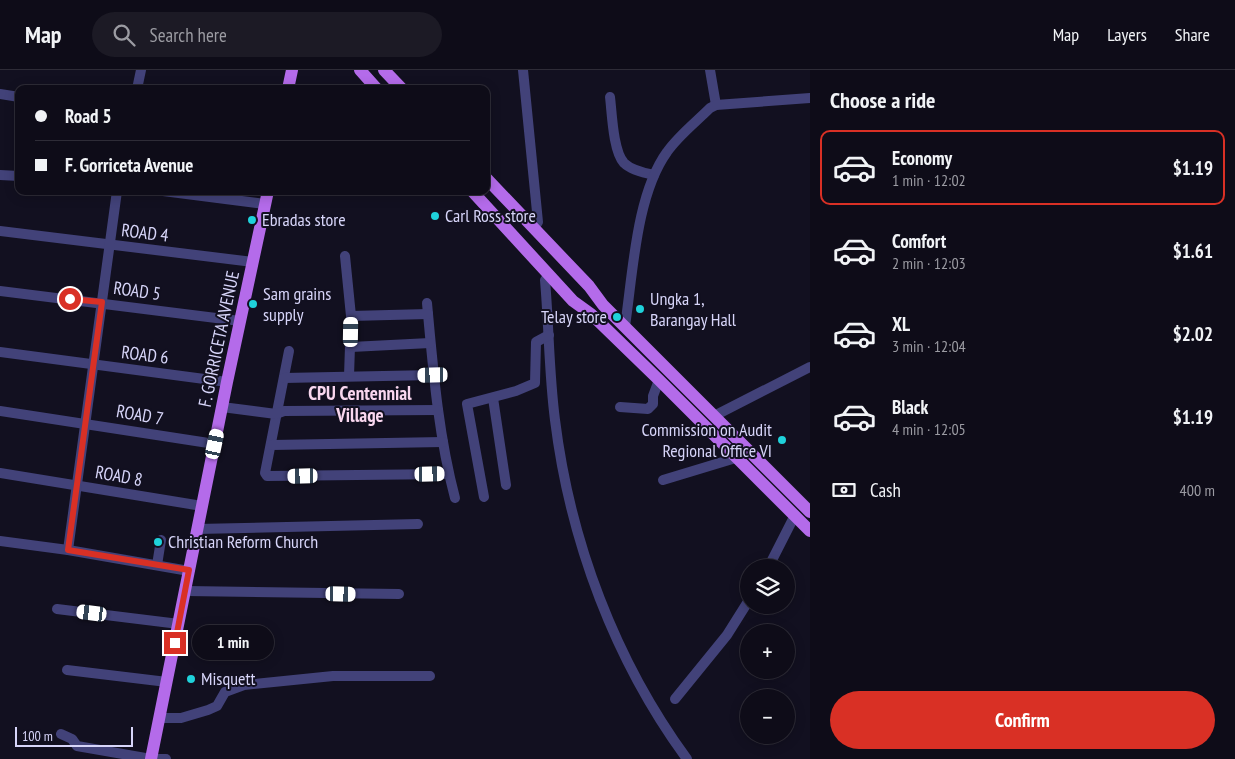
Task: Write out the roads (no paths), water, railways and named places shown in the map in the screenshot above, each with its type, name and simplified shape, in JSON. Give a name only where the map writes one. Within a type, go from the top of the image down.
[{"type":"main road","points":[[289,85],[292,70]]},
{"type":"main road","points":[[360,70],[373,85]]},
{"type":"main road","points":[[384,70],[398,85]]},
{"type":"main road","points":[[490,182],[625,326],[714,416],[743,456],[810,530]]},
{"type":"main road","name":"F. GORRICETA AVENUE","points":[[151,759],[227,382],[267,195]]},
{"type":"main road","points":[[476,195],[573,301],[591,314],[659,380],[743,456],[810,512]]},
{"type":"main road","points":[[614,337],[625,326]]},
{"type":"street","points":[[138,85],[141,70]]},
{"type":"street","points":[[523,70],[538,222],[534,228]]},
{"type":"street","points":[[710,70],[716,105]]},
{"type":"street","points":[[0,94],[15,96]]},
{"type":"street","points":[[610,97],[616,142],[623,162],[639,171],[654,175]]},
{"type":"street","points":[[625,326],[644,198],[667,150],[710,108],[716,105],[810,98]]},
{"type":"street","points":[[0,175],[15,176]]},
{"type":"street","points":[[68,550],[87,423],[117,195]]},
{"type":"street","points":[[194,195],[265,204]]},
{"type":"street","name":"ROAD 4","points":[[0,231],[253,262]]},
{"type":"street","points":[[345,256],[351,316],[349,376]]},
{"type":"street","points":[[549,275],[545,280],[554,420],[574,517],[609,624],[642,691],[686,759]]},
{"type":"street","name":"ROAD 5","points":[[0,291],[102,302],[240,321]]},
{"type":"street","points":[[427,303],[438,410],[448,474],[455,498]]},
{"type":"street","points":[[351,316],[428,314]]},
{"type":"street","points":[[484,497],[467,404],[531,386],[535,382],[534,348],[536,342],[549,335]]},
{"type":"street","points":[[351,347],[430,343]]},
{"type":"street","points":[[289,351],[279,411],[265,473],[267,476],[448,474]]},
{"type":"street","name":"ROAD 6","points":[[0,352],[227,382]]},
{"type":"street","points":[[714,416],[810,367]]},
{"type":"street","points":[[284,378],[433,375]]},
{"type":"street","points":[[620,407],[648,408],[653,404],[653,396],[659,380]]},
{"type":"street","points":[[493,398],[506,485]]},
{"type":"street","points":[[223,404],[279,411],[438,410]]},
{"type":"street","name":"ROAD 7","points":[[0,411],[215,444]]},
{"type":"street","points":[[272,444],[443,442]]},
{"type":"street","points":[[663,480],[743,456]]},
{"type":"street","name":"ROAD 8","points":[[0,473],[202,506]]},
{"type":"street","points":[[773,559],[795,515]]},
{"type":"street","points":[[197,529],[418,524]]},
{"type":"street","points":[[157,565],[161,540]]},
{"type":"street","points":[[0,541],[189,570]]},
{"type":"street","points":[[186,592],[399,594]]},
{"type":"street","points":[[57,609],[179,624]]},
{"type":"street","points":[[675,699],[727,635],[740,614]]},
{"type":"street","points":[[67,670],[167,682]]},
{"type":"street","points":[[159,718],[182,718],[208,710],[217,706],[225,692],[244,685],[333,676],[430,676]]},
{"type":"street","points":[[61,734],[72,740],[77,746],[151,759],[166,759]]},
{"type":"place","name":"Carl Ross store","points":[[435,216]]},
{"type":"place","name":"Ebradas store","points":[[252,220]]},
{"type":"place","name":"Sam grains supply","points":[[253,304]]},
{"type":"place","name":"Ungka 1, Barangay Hall","points":[[640,309]]},
{"type":"place","name":"Telay store","points":[[617,317]]},
{"type":"place","name":"Commission on Audit Regional Office VI","points":[[782,440]]},
{"type":"place","name":"Christian Reform Church","points":[[158,542]]},
{"type":"place","name":"Misquett","points":[[191,679]]},
{"type":"district","name":"CPU Centennial Village","points":[[360,404]]}]
